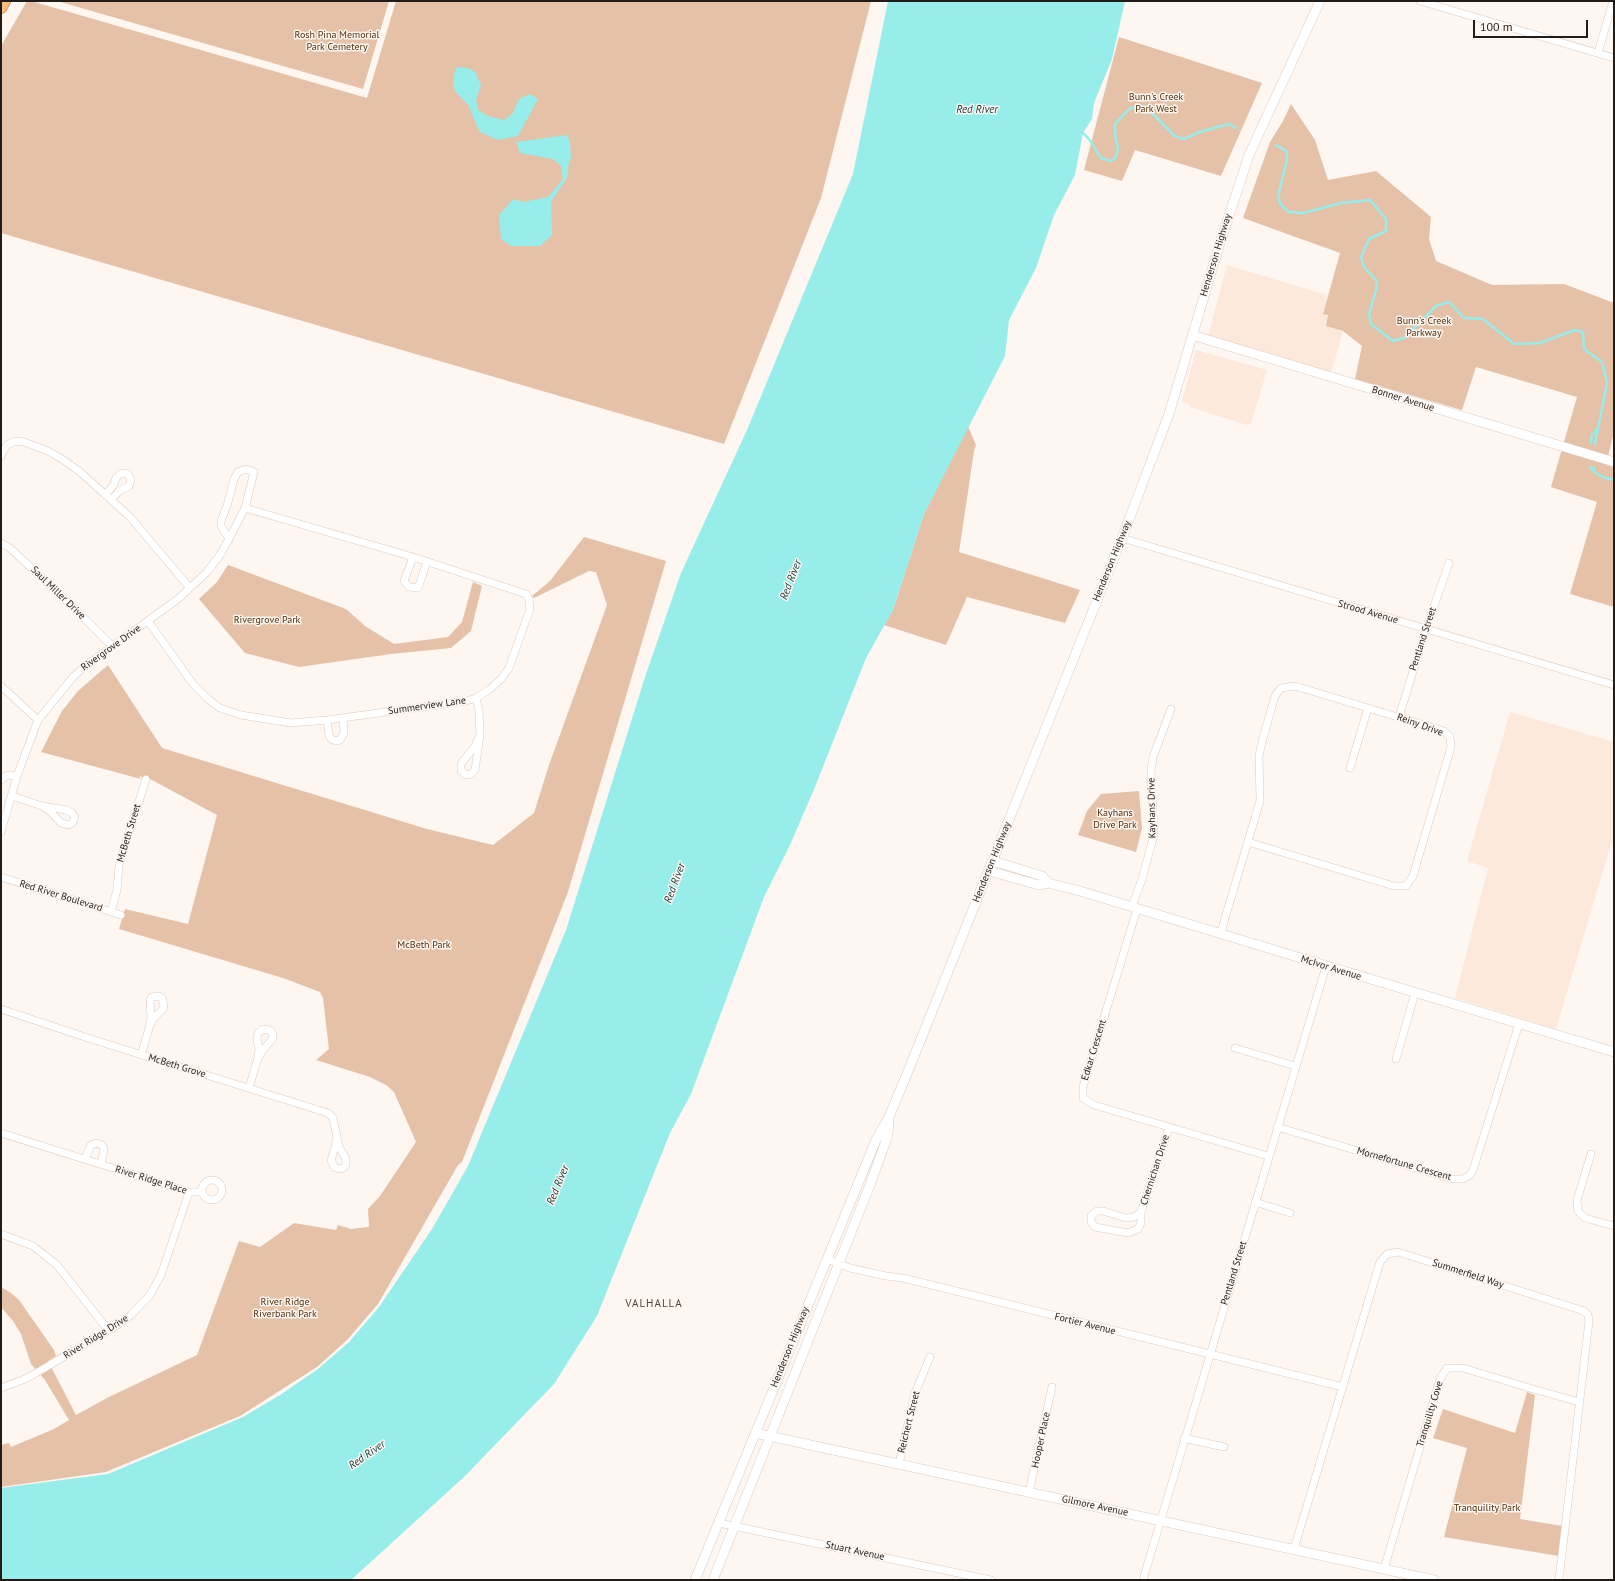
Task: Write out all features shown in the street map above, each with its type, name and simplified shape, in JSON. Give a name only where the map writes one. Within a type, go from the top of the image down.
[{"type":"main road","points":[[1,8],[5,1]]},
{"type":"main road","name":"Henderson Highway","points":[[695,1580],[876,1140],[890,1117],[1122,538],[1169,414],[1224,228],[1249,155],[1320,1]]},
{"type":"main road","name":"Bonner Avenue","points":[[1192,335],[1614,462]]},
{"type":"main road","name":"McIvor Avenue","points":[[993,860],[1042,876],[1048,883]]},
{"type":"main road","name":"McIvor Avenue","points":[[988,871],[1039,885],[1048,883],[1135,908],[1614,1052]]},
{"type":"main road","name":"Henderson Highway","points":[[713,1580],[769,1436],[839,1264],[888,1135],[890,1117]]},
{"type":"main road","name":"Gilmore Avenue","points":[[755,1433],[1434,1580]]},
{"type":"street","points":[[1420,1],[1614,58]]},
{"type":"street","points":[[1598,53],[1613,1]]},
{"type":"street","points":[[1,456],[7,445],[15,441],[24,442],[48,451],[79,471],[130,517],[190,588]]},
{"type":"street","name":"Rivergrove Drive","points":[[1,832],[18,776],[38,720],[73,677],[112,646],[178,599],[207,572],[229,539],[244,508],[254,472],[246,469],[238,472],[234,480],[221,521],[229,539]]},
{"type":"street","points":[[106,494],[120,474],[126,473],[129,476],[131,480],[129,486],[119,491],[111,500]]},
{"type":"street","name":"Summerview Lane","points":[[148,621],[193,684],[208,699],[220,708],[241,715],[291,723],[343,718],[466,701],[476,698],[490,689],[501,679],[509,668],[530,609],[529,599],[526,594],[413,557],[244,508]]},
{"type":"street","name":"Strood Avenue","points":[[1122,538],[1614,685]]},
{"type":"street","name":"Saul Miller Drive","points":[[1,543],[10,548],[112,646]]},
{"type":"street","points":[[413,557],[404,581],[409,587],[418,588],[427,562]]},
{"type":"street","name":"Pentland Street","points":[[1399,717],[1426,629],[1449,563]]},
{"type":"street","points":[[1,686],[38,720]]},
{"type":"street","name":"Reiny Drive","points":[[1221,934],[1260,801],[1259,756],[1275,696],[1281,688],[1295,686],[1444,731],[1450,737],[1451,747],[1412,876],[1406,886],[1394,886],[1248,842]]},
{"type":"street","points":[[476,698],[479,710],[480,735],[475,770],[471,774],[466,775],[461,771],[461,764],[475,746],[480,735]]},
{"type":"street","points":[[1350,768],[1368,708]]},
{"type":"street","name":"Kayhans Drive","points":[[1135,908],[1154,835],[1151,771],[1153,757],[1171,709]]},
{"type":"street","points":[[327,720],[331,739],[340,740],[344,733],[343,718]]},
{"type":"street","points":[[1,780],[7,775],[18,776]]},
{"type":"street","name":"McBeth Street","points":[[111,912],[117,890],[119,865],[146,779]]},
{"type":"street","points":[[12,796],[42,806]]},
{"type":"street","name":"Red River Boulevard","points":[[1,877],[121,915]]},
{"type":"street","name":"Edkar Crescent","points":[[1135,908],[1117,977],[1109,999],[1082,1092],[1083,1098],[1094,1105],[1268,1156]]},
{"type":"street","name":"Pentland Street","points":[[1143,1580],[1268,1156],[1326,966]]},
{"type":"street","points":[[1396,1059],[1415,993]]},
{"type":"street","name":"McBeth Grove","points":[[1,1008],[141,1055],[328,1113],[333,1118],[337,1136]]},
{"type":"street","name":"Mornefortune Crescent","points":[[1277,1127],[1453,1179],[1463,1179],[1470,1175],[1474,1170],[1519,1024]]},
{"type":"street","points":[[141,1055],[150,1025]]},
{"type":"street","points":[[1235,1048],[1296,1066]]},
{"type":"street","points":[[249,1088],[258,1058]]},
{"type":"street","name":"Chernichan Drive","points":[[1141,1212],[1134,1217],[1126,1218],[1103,1211],[1097,1211],[1091,1216],[1091,1222],[1095,1227],[1128,1233],[1138,1229],[1141,1223],[1141,1212],[1169,1128]]},
{"type":"street","name":"River Ridge Place","points":[[1,1133],[189,1192],[202,1192]]},
{"type":"street","points":[[85,1160],[91,1145],[96,1143],[102,1145],[104,1149],[101,1164]]},
{"type":"street","points":[[1591,1154],[1577,1200],[1578,1211],[1586,1218],[1614,1226]]},
{"type":"street","name":"River Ridge Drive","points":[[1,1388],[26,1379],[131,1315],[150,1295],[166,1262],[189,1192]]},
{"type":"street","points":[[1255,1202],[1290,1213]]},
{"type":"street","points":[[1,1234],[33,1246],[57,1265],[108,1330]]},
{"type":"street","name":"Summerfield Way","points":[[1294,1549],[1380,1262],[1387,1254],[1398,1252],[1584,1311],[1588,1315],[1589,1321],[1559,1580]]},
{"type":"street","name":"Fortier Avenue","points":[[827,1259],[839,1264],[1343,1387]]},
{"type":"street","name":"Reichert Street","points":[[899,1464],[916,1393],[930,1357]]},
{"type":"street","name":"Tranquility Cove","points":[[1384,1569],[1440,1379],[1447,1368],[1463,1368],[1533,1390],[1580,1402]]},
{"type":"street","name":"Hooper Place","points":[[1029,1492],[1052,1387]]},
{"type":"street","points":[[1184,1438],[1224,1447]]},
{"type":"street","name":"Stuart Avenue","points":[[718,1523],[991,1580]]},
{"type":"shaded area","points":[[1227,265],[1327,295],[1323,313],[1328,315],[1326,326],[1343,331],[1331,374],[1208,336]]},
{"type":"shaded area","points":[[1196,350],[1267,370],[1251,424],[1247,425],[1190,407],[1190,404],[1182,402]]},
{"type":"shaded area","points":[[1510,712],[1614,742],[1614,834],[1556,1029],[1455,998],[1488,868],[1467,861]]},
{"type":"green space","points":[[27,1],[367,98],[396,1],[871,1],[821,198],[724,444],[1,233],[1,46]]},
{"type":"green space","name":"Rosh Pina Memorial Park Cemetery","points":[[57,1],[389,1],[363,89]]},
{"type":"green space","name":"Bunn's Creek Park West","points":[[1119,37],[1262,83],[1221,176],[1135,150],[1122,181],[1084,170]]},
{"type":"green space","name":"Bunn's Creek Parkway","points":[[1291,104],[1315,140],[1328,180],[1376,171],[1431,217],[1429,239],[1436,261],[1492,285],[1564,284],[1614,303],[1614,432],[1606,465],[1614,467],[1614,607],[1570,594],[1597,502],[1551,487],[1577,397],[1476,367],[1462,410],[1355,379],[1362,346],[1343,331],[1326,326],[1328,315],[1323,314],[1340,253],[1243,218],[1270,142],[1283,121]]},
{"type":"green space","points":[[968,426],[976,445],[959,552],[1080,590],[1065,623],[967,597],[946,645],[884,625],[893,610],[924,514]]},
{"type":"green space","name":"McBeth Park","points":[[584,537],[666,561],[568,892],[462,1162],[458,1165],[378,1304],[348,1339],[317,1367],[240,1416],[106,1472],[1,1487],[1,1445],[9,1443],[11,1447],[54,1429],[69,1420],[45,1380],[31,1364],[21,1334],[13,1321],[1,1307],[1,1287],[19,1300],[54,1350],[56,1356],[48,1361],[76,1415],[107,1398],[197,1355],[239,1241],[260,1247],[294,1223],[336,1230],[338,1225],[351,1229],[369,1227],[368,1209],[380,1196],[416,1142],[394,1092],[386,1085],[370,1077],[316,1060],[329,1049],[323,998],[320,992],[283,978],[119,929],[125,909],[188,924],[217,815],[152,780],[139,776],[141,779],[41,752],[62,711],[78,691],[108,665],[162,748],[427,829],[493,845],[534,813],[549,765],[607,605],[596,572],[589,571],[534,598],[532,596],[550,581]]},
{"type":"green space","name":"Rivergrove Park","points":[[228,565],[346,609],[365,626],[394,644],[448,637],[462,622],[473,582],[482,586],[471,631],[451,648],[391,654],[299,667],[245,653],[199,599],[217,582]]},
{"type":"green space","name":"Kayhans Drive Park","points":[[1139,791],[1142,828],[1136,852],[1078,835],[1087,811],[1101,794]]},
{"type":"green space","name":"Tranquility Park","points":[[1527,1392],[1535,1395],[1520,1519],[1562,1526],[1559,1556],[1444,1537],[1467,1448],[1433,1438],[1443,1409],[1515,1433]]},
{"type":"water","name":"Red River","points":[[888,1],[1125,1],[1112,59],[1094,103],[1092,119],[1083,133],[1075,175],[1054,215],[1036,268],[1009,320],[1005,356],[924,514],[893,610],[866,658],[815,787],[790,845],[764,897],[691,1094],[670,1133],[597,1316],[554,1384],[464,1477],[351,1580],[1,1580],[1,1488],[108,1474],[243,1417],[280,1395],[318,1369],[349,1342],[379,1307],[432,1229],[468,1166],[566,930],[645,677],[681,573],[747,430],[853,174]]},
{"type":"water","points":[[457,67],[468,68],[475,72],[481,85],[476,100],[478,110],[488,116],[504,120],[513,113],[519,99],[530,94],[538,99],[518,136],[498,140],[480,132],[469,106],[455,91],[453,81]]},
{"type":"water","points":[[567,135],[570,142],[571,157],[568,168],[568,176],[551,202],[552,235],[540,246],[511,246],[501,239],[499,215],[513,199],[523,202],[548,197],[563,179],[561,166],[553,159],[520,153],[516,142]]},
{"type":"waterway","points":[[1083,133],[1089,139],[1101,158],[1111,161],[1115,158],[1118,149],[1115,124],[1128,110],[1134,107],[1142,106],[1156,117],[1175,136],[1184,139],[1200,132],[1229,124],[1236,128]]},
{"type":"waterway","points":[[1276,145],[1286,151],[1287,159],[1278,197],[1281,205],[1289,212],[1303,213],[1341,203],[1370,200],[1386,219],[1386,231],[1369,239],[1361,257],[1364,267],[1377,281],[1369,314],[1371,324],[1393,341],[1404,338],[1436,306],[1449,302],[1464,318],[1483,319],[1514,344],[1540,343],[1575,330],[1583,332],[1584,349],[1602,362],[1607,383],[1595,444]]},
{"type":"waterway","points":[[1591,443],[1592,435],[1598,428]]},
{"type":"waterway","points":[[1590,467],[1594,471]]},
{"type":"waterway","points":[[1594,468],[1594,472],[1603,477],[1614,480]]},
{"type":"district","name":"VALHALLA","points":[[654,1304]]},
{"type":"park label","name":"River Ridge Riverbank Park","points":[[285,1308]]}]
